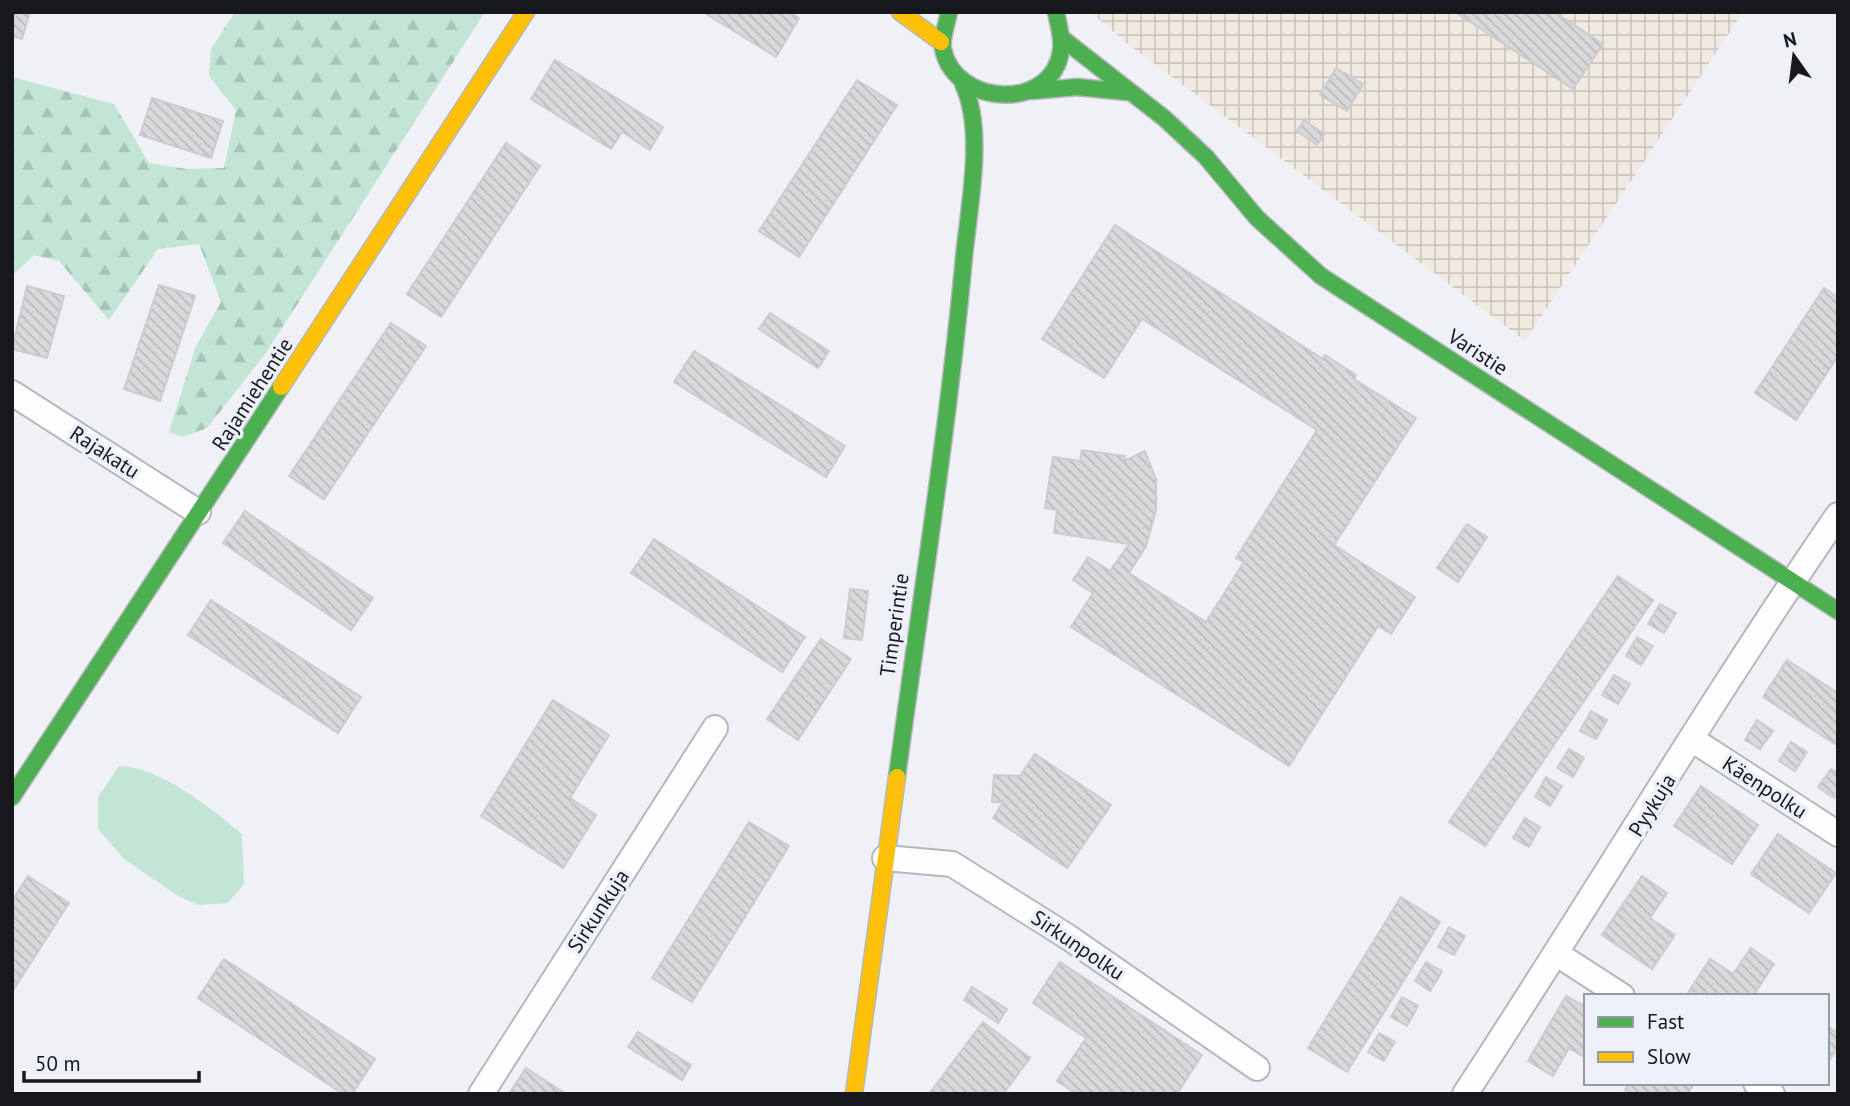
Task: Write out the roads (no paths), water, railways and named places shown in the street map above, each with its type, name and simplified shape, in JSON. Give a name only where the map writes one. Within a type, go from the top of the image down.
[{"type":"street","name":"Rajamiehentie","points":[[12,797],[526,12]]},
{"type":"street","points":[[901,12],[942,41],[949,12]]},
{"type":"street","points":[[963,84],[979,94],[997,98],[1016,97],[1032,91],[1046,79],[1057,63],[1063,39],[1056,12]]},
{"type":"street","name":"Varistie","points":[[1063,39],[1127,92],[1164,118],[1198,149],[1257,218],[1321,276],[1838,611]]},
{"type":"street","name":"Timperintie","points":[[854,1094],[956,342],[973,162],[971,101],[963,84],[952,71],[942,41]]},
{"type":"street","name":"Varistie","points":[[1032,91],[1077,87],[1127,92]]},
{"type":"street","points":[[1007,113],[1016,97]]},
{"type":"street","name":"Timperintie","points":[[973,162],[987,141]]},
{"type":"street","name":"Rajakatu","points":[[12,393],[198,512]]},
{"type":"street","name":"Pyykuja","points":[[1465,1094],[1557,954],[1792,581],[1838,515]]},
{"type":"street","name":"Sirkunkuja","points":[[481,1094],[715,728]]},
{"type":"street","name":"Käenpolku","points":[[1693,740],[1838,834]]},
{"type":"street","name":"Sirkunpolku","points":[[886,858],[952,864],[1068,937],[1257,1068]]},
{"type":"street","points":[[1557,954],[1619,994]]}]
